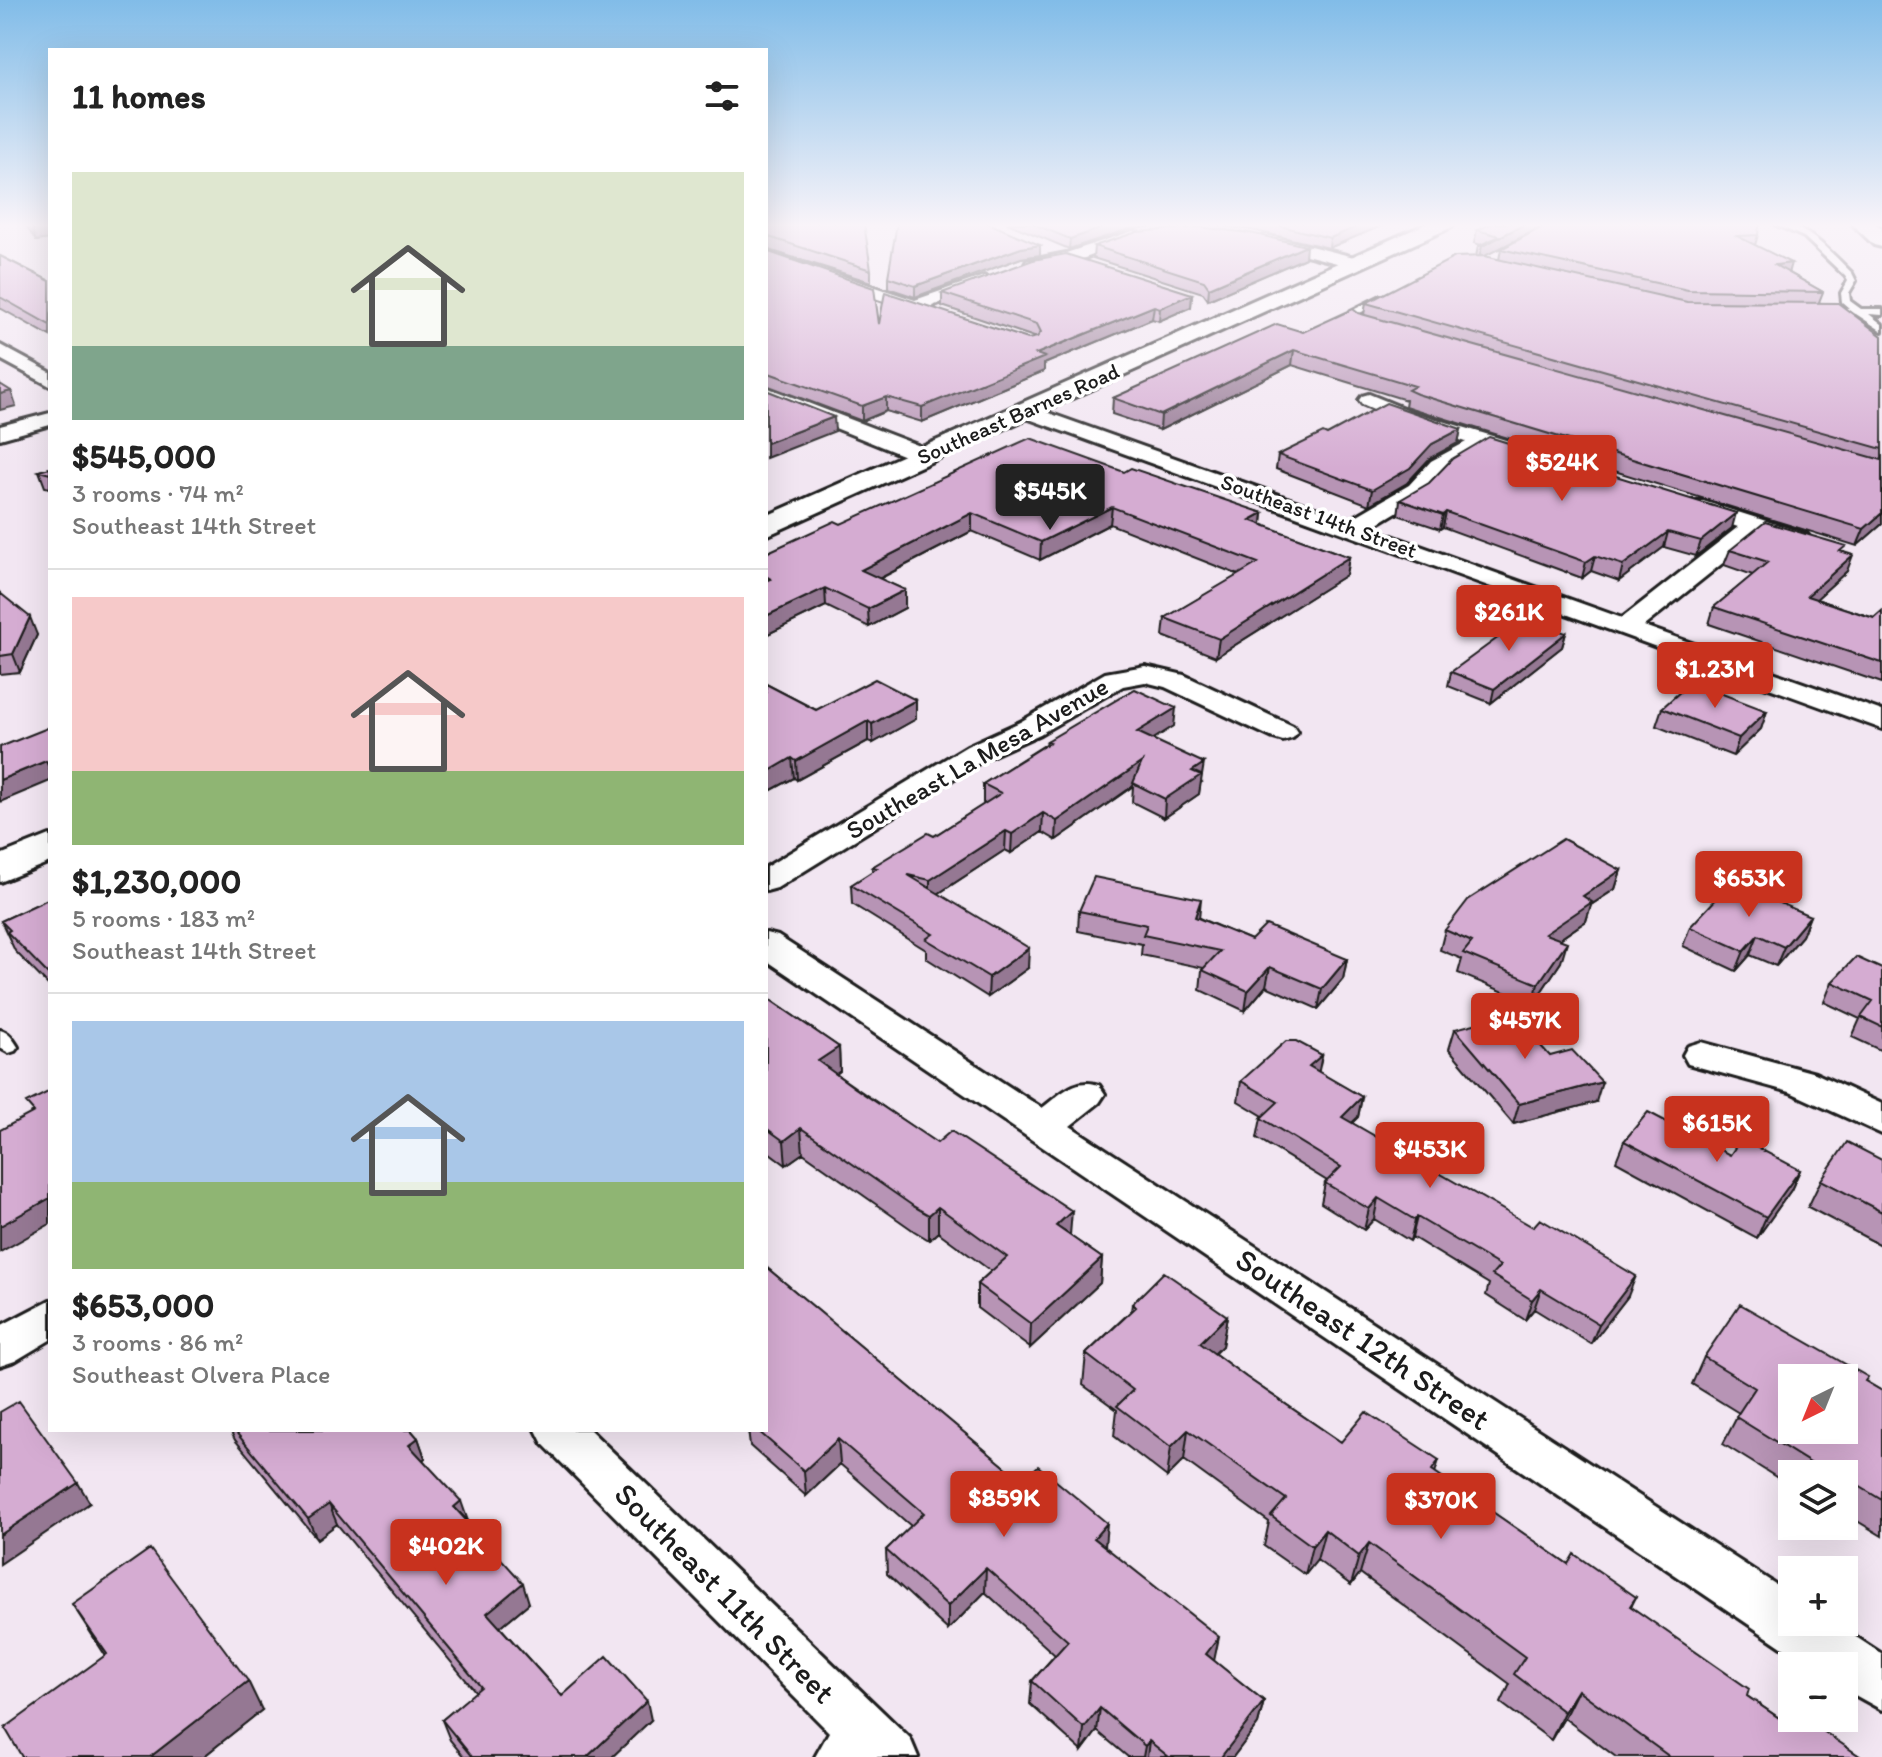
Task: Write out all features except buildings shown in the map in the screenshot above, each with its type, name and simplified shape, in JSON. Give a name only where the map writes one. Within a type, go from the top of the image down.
[{"type":"street","points":[[913,305],[944,316]]},
{"type":"street","name":"Southeast Barnes Road","points":[[768,526],[1262,305]]},
{"type":"street","points":[[0,351],[48,379]]},
{"type":"street","points":[[768,394],[925,456]]},
{"type":"street","points":[[1369,400],[1544,459]]},
{"type":"street","name":"Southeast 14th Street","points":[[1025,411],[1882,721]]},
{"type":"street","points":[[0,433],[48,420]]},
{"type":"street","points":[[1353,528],[1417,490],[1439,466],[1484,440]]},
{"type":"street","points":[[1680,502],[1822,546]]},
{"type":"street","points":[[1627,627],[1756,525]]},
{"type":"street","name":"Southeast La Mesa Avenue","points":[[768,880],[977,752],[1030,728],[1115,679],[1145,674],[1174,681],[1283,732]]},
{"type":"street","points":[[0,870],[48,848]]},
{"type":"street","name":"Southeast 12th Street","points":[[768,945],[1882,1684]]},
{"type":"street","points":[[1701,1055],[1802,1082],[1882,1120]]},
{"type":"street","points":[[1043,1127],[1086,1094]]},
{"type":"street","points":[[0,1348],[48,1319]]},
{"type":"street","name":"Southeast 11th Street","points":[[561,1432],[866,1749]]},
{"type":"lane","points":[[1370,305],[1354,313],[1353,317],[1376,328]]},
{"type":"lane","points":[[1849,305],[1882,328]]},
{"type":"lane","points":[[1817,310],[1882,312]]}]
